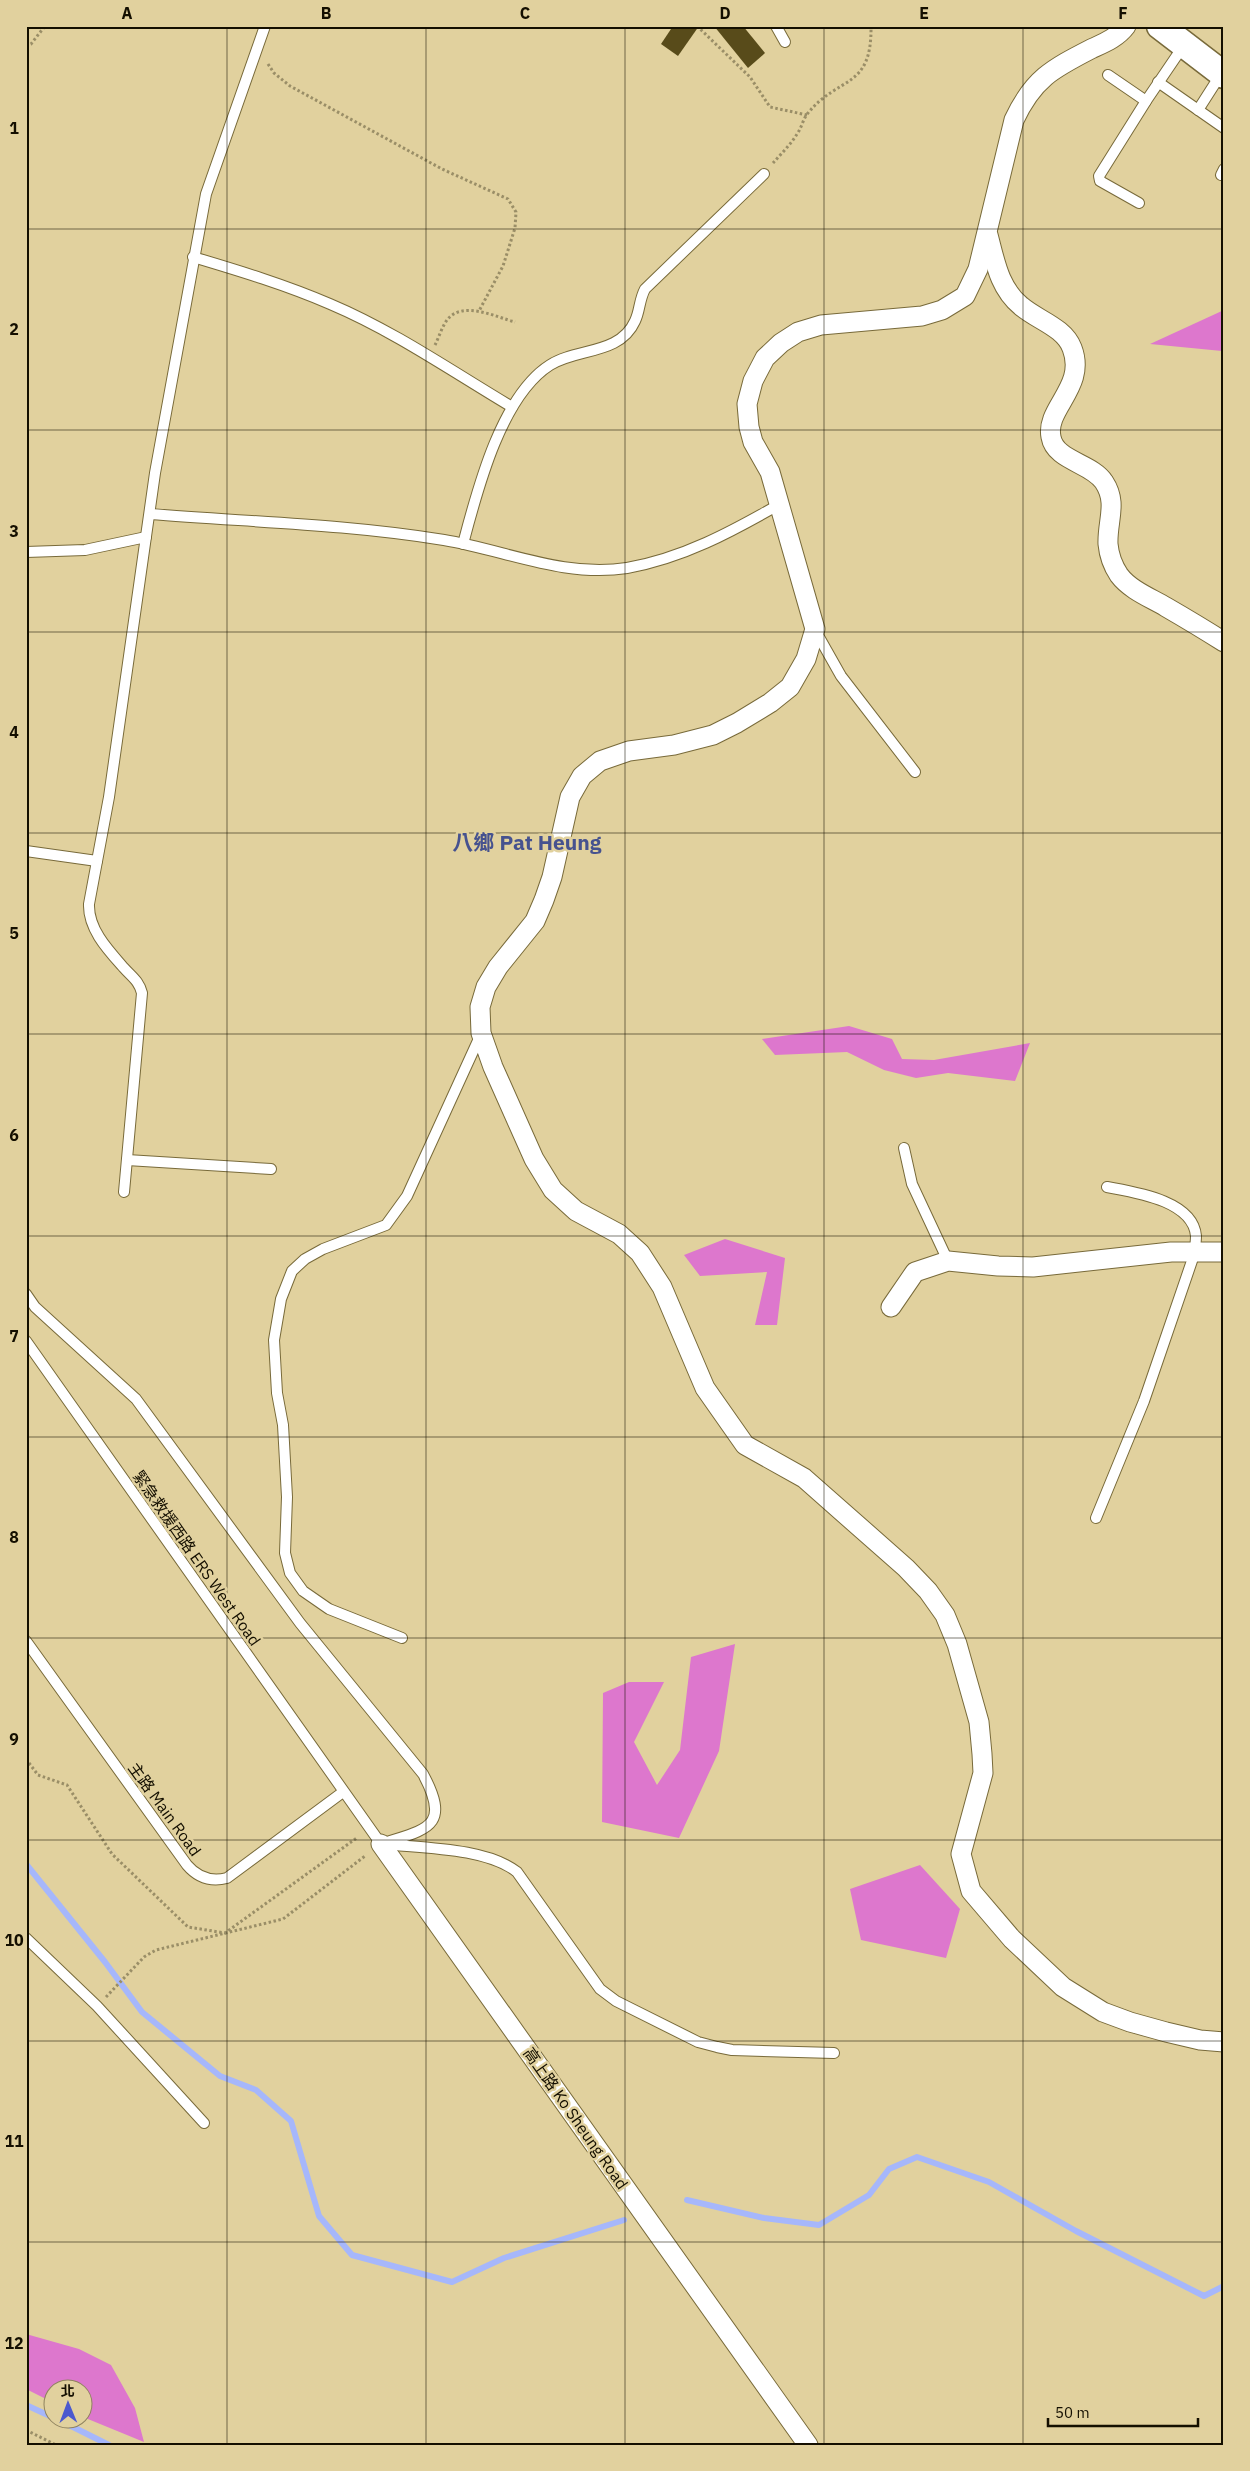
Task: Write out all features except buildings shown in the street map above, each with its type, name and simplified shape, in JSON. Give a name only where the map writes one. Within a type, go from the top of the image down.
[{"type":"main road","points":[[1160,26],[1223,74]]},
{"type":"street","points":[[1126,26],[1121,33],[1106,43],[1054,70],[1036,82],[1024,99],[1014,120],[987,232],[972,283],[965,296],[956,303],[922,316],[822,325],[798,332],[781,343],[765,358],[753,380],[747,404],[749,427],[753,442],[770,472],[815,629],[801,670],[790,687],[770,703],[713,735],[674,745],[629,751],[600,761],[582,776],[570,797],[552,877],[535,921],[498,967],[486,987],[480,1007],[481,1034],[493,1067],[534,1159],[553,1190],[576,1212],[619,1234],[640,1253],[662,1286],[705,1388],[745,1445],[804,1478],[906,1568],[928,1591],[945,1615],[957,1644],[980,1722],[983,1773],[961,1854],[971,1891],[1012,1939],[1063,1987],[1103,2012],[1166,2032],[1200,2040],[1224,2042]]},
{"type":"street","points":[[987,232],[998,274],[1008,292],[1021,306],[1067,338],[1073,350],[1074,376],[1068,391],[1054,414],[1051,424],[1051,437],[1055,446],[1063,454],[1098,474],[1111,495],[1113,507],[1108,543],[1110,557],[1117,572],[1134,588],[1224,642]]},
{"type":"street","points":[[891,1308],[915,1272],[948,1260],[998,1266],[1033,1267],[1195,1252],[1224,1252]]},
{"type":"street","name":"高上路 Ko Sheung Road","points":[[381,1844],[808,2445]]},
{"type":"lane","points":[[124,1192],[142,994],[137,980],[95,931],[88,915],[110,788],[146,537],[193,257],[206,194],[265,26]]},
{"type":"lane","points":[[776,26],[785,42]]},
{"type":"lane","points":[[1139,203],[1100,182],[1099,176],[1158,82],[1184,45]]},
{"type":"lane","points":[[1198,110],[1223,74]]},
{"type":"lane","points":[[1108,75],[1146,101]]},
{"type":"lane","points":[[1158,82],[1224,128]]},
{"type":"lane","points":[[463,544],[477,492],[499,433],[512,407],[539,374],[549,366],[564,358],[608,347],[624,336],[635,321],[639,299],[645,289],[764,174]]},
{"type":"lane","points":[[193,257],[273,281],[331,304],[375,326],[512,407]]},
{"type":"lane","points":[[150,514],[335,528],[445,540],[528,561],[597,569],[626,568],[669,557],[706,544],[780,504]]},
{"type":"lane","points":[[26,552],[85,550],[146,537]]},
{"type":"lane","points":[[815,629],[842,676],[915,772]]},
{"type":"lane","points":[[26,851],[97,861]]},
{"type":"lane","points":[[402,1638],[329,1609],[303,1591],[290,1572],[286,1553],[287,1497],[283,1424],[277,1393],[274,1340],[281,1300],[292,1271],[305,1259],[323,1249],[386,1225],[407,1196],[481,1034]]},
{"type":"lane","points":[[904,1148],[912,1184],[948,1260]]},
{"type":"lane","points":[[127,1160],[271,1168]]},
{"type":"lane","points":[[1096,1518],[1144,1400],[1195,1252],[1196,1235],[1192,1224],[1181,1212],[1163,1201],[1144,1193],[1107,1187]]},
{"type":"lane","points":[[26,1294],[35,1307],[136,1399],[300,1623],[423,1774],[432,1791],[437,1810],[432,1824],[423,1830],[381,1844]]},
{"type":"lane","name":"緊急救援西路 ERS West Road","points":[[26,1341],[342,1792]]},
{"type":"lane","name":"主路 Main Road","points":[[26,1641],[187,1865],[198,1875],[212,1880],[227,1878],[342,1792]]},
{"type":"lane","name":"高上路 Ko Sheung Road","points":[[342,1792],[381,1844]]},
{"type":"lane","points":[[381,1844],[468,1854],[492,1858],[507,1864],[517,1872],[606,1996],[698,2042],[732,2050],[834,2054]]},
{"type":"lane","points":[[26,1938],[97,2006],[204,2123]]},
{"type":"path","points":[[26,46],[31,44],[44,26]]},
{"type":"path","points":[[697,26],[750,77],[770,107],[807,115]]},
{"type":"path","points":[[764,174],[798,134],[807,115],[818,103],[857,76],[870,55],[871,26]]},
{"type":"path","points":[[257,50],[274,74],[290,86],[450,172],[508,199],[516,212],[515,228],[503,266],[479,312]]},
{"type":"path","points":[[428,357],[447,320],[455,314],[464,311],[479,312],[514,322]]},
{"type":"path","points":[[112,1990],[144,1957],[156,1950],[283,1919],[381,1844]]},
{"type":"path","points":[[26,2430],[56,2445]]},
{"type":"shaded area","points":[[1224,310],[1224,350],[1222,351],[1150,344]]},
{"type":"shaded area","points":[[849,1026],[892,1039],[902,1059],[934,1060],[1030,1043],[1015,1081],[948,1073],[916,1078],[884,1070],[847,1052],[775,1055],[762,1039]]},
{"type":"shaded area","points":[[725,1239],[785,1258],[777,1325],[755,1325],[767,1272],[700,1276],[684,1255]]},
{"type":"shaded area","points":[[735,1644],[719,1751],[679,1838],[602,1822],[603,1693],[629,1682],[664,1682],[634,1742],[657,1785],[680,1750],[691,1657]]},
{"type":"shaded area","points":[[920,1865],[960,1909],[946,1958],[861,1940],[850,1889]]},
{"type":"shaded area","points":[[26,2334],[79,2349],[111,2365],[135,2408],[144,2442],[92,2421],[92,2378],[42,2378],[42,2397],[26,2389]]},
{"type":"waterway","points":[[26,1864],[105,1962],[142,2012],[220,2076],[256,2090],[291,2121],[319,2216],[352,2255],[452,2282],[504,2258],[624,2220]]},
{"type":"waterway","points":[[687,2200],[764,2218],[819,2225],[869,2195],[889,2169],[917,2157],[989,2182],[1076,2231],[1204,2296],[1224,2286]]},
{"type":"waterway","points":[[26,2405],[42,2412]]},
{"type":"waterway","points":[[75,2428],[109,2445]]},
{"type":"district","name":"八鄉 Pat Heung","points":[[527,842]]}]
